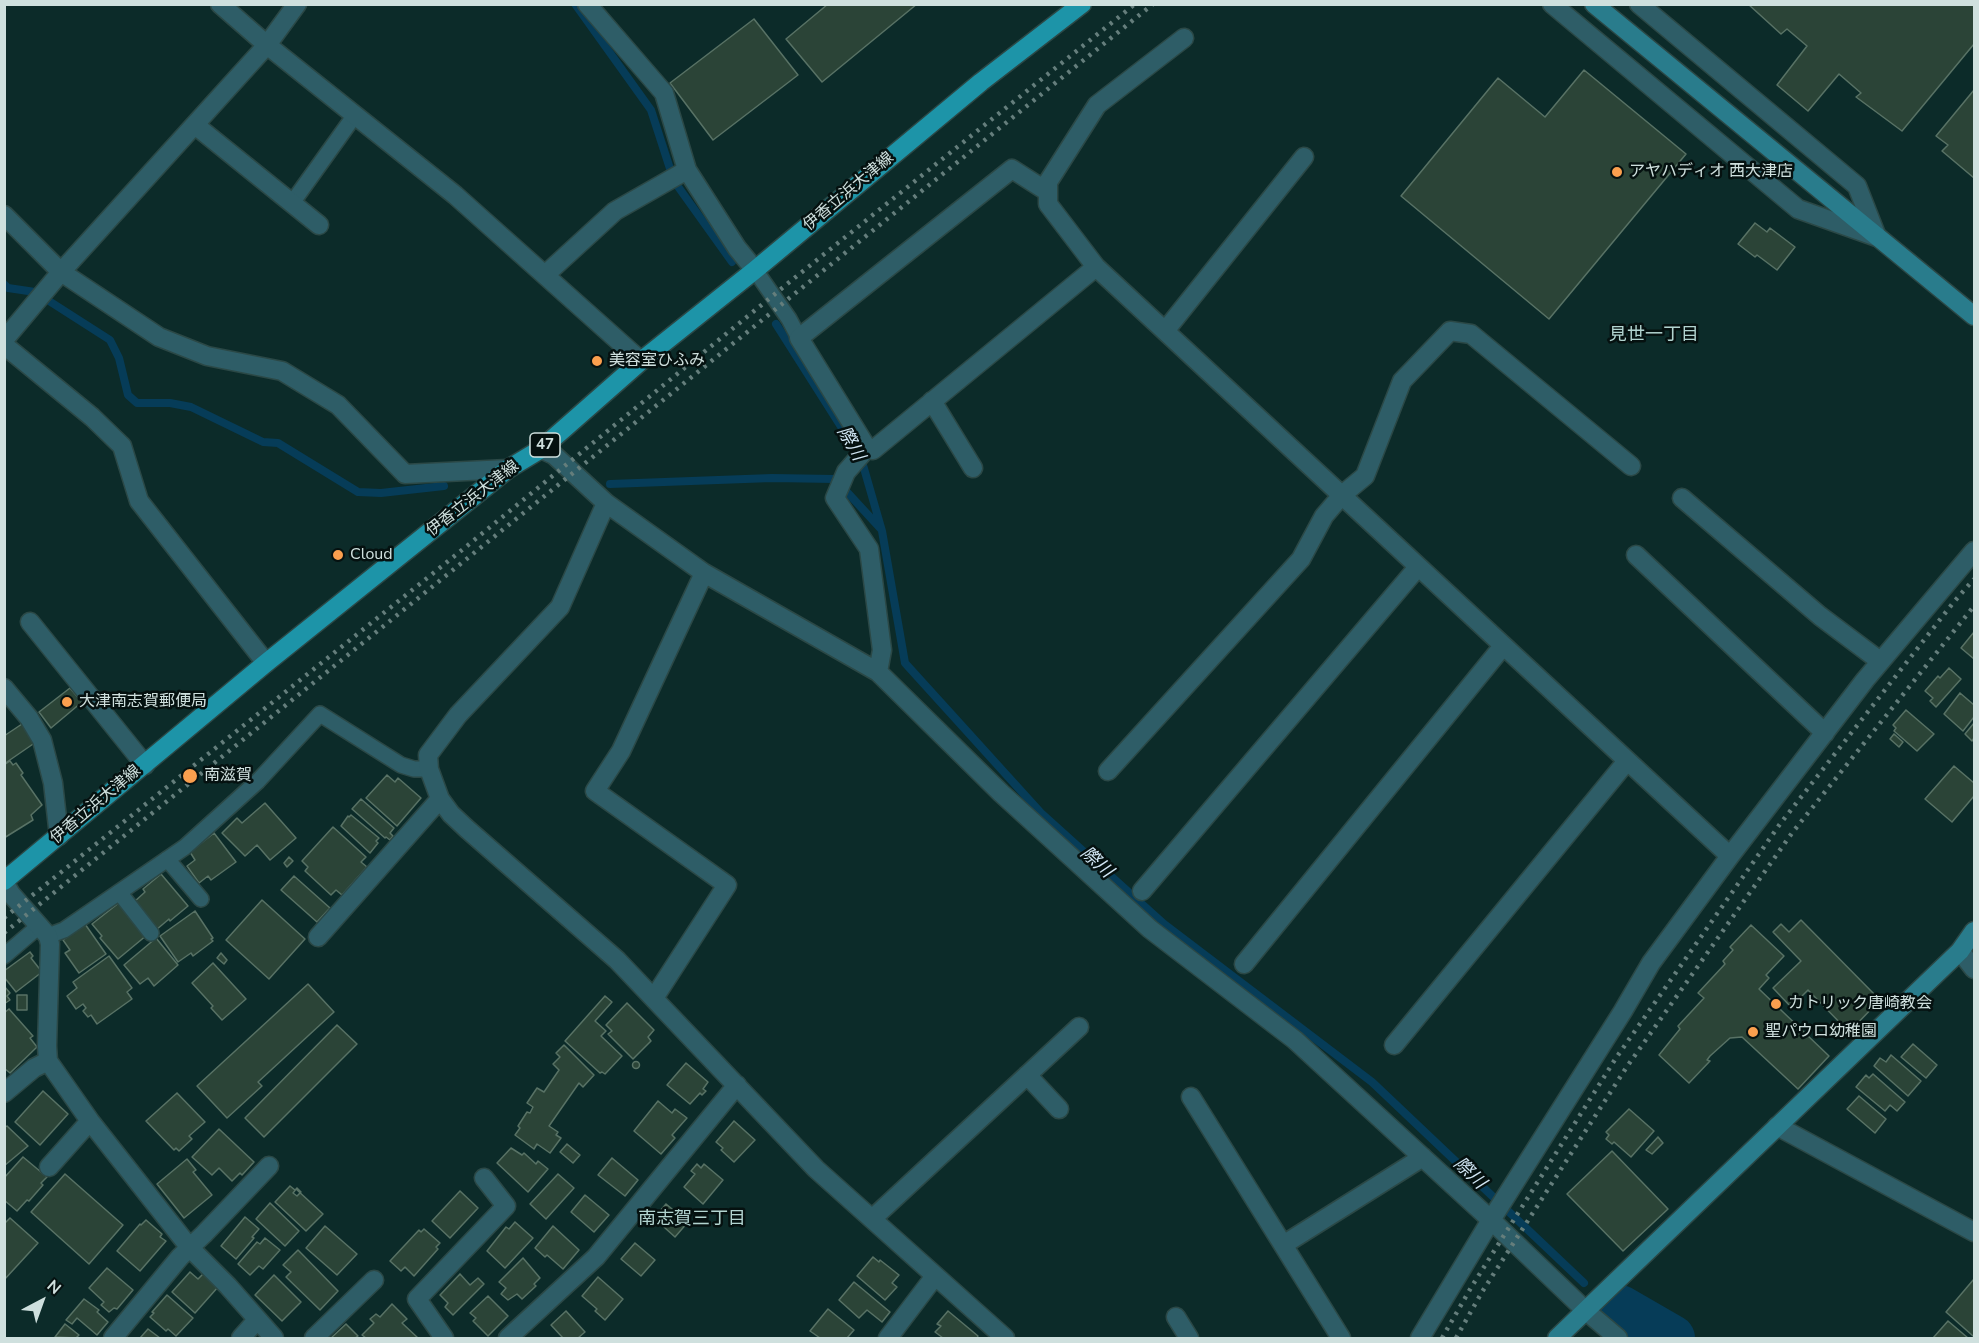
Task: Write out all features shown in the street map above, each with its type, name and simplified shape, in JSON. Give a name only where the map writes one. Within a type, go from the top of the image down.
[{"type":"main road","name":"伊香立浜大津線","points":[[4,881],[266,663],[508,469],[541,449],[641,361],[755,270],[981,82],[1082,4]]},
{"type":"street","points":[[220,4],[267,45],[456,195],[641,361]]},
{"type":"street","points":[[266,663],[140,501],[122,446],[92,417],[4,343],[57,277],[267,45],[297,4]]},
{"type":"street","points":[[586,4],[663,93],[686,170],[755,270]]},
{"type":"street","points":[[1552,4],[1798,209],[1877,237]]},
{"type":"street","points":[[1594,4],[1974,316]]},
{"type":"street","points":[[1639,4],[1857,186],[1877,237]]},
{"type":"street","points":[[1185,38],[1096,105],[1048,182],[1047,204],[1096,267],[1730,856]]},
{"type":"street","points":[[195,125],[320,225]]},
{"type":"street","points":[[1165,332],[1304,157]]},
{"type":"street","points":[[1048,192],[1012,169],[799,338],[866,448],[873,450],[1096,267]]},
{"type":"street","points":[[545,275],[615,211],[686,170]]},
{"type":"street","points":[[4,215],[57,277],[159,337],[207,356],[282,371],[338,405],[405,474],[508,469]]},
{"type":"street","points":[[1108,771],[1301,559],[1323,516],[1341,495],[1365,476],[1402,381],[1450,331],[1471,334],[1631,466]]},
{"type":"street","points":[[932,401],[973,468]]},
{"type":"street","points":[[866,448],[847,471],[835,498],[869,549],[882,650],[878,672]]},
{"type":"street","points":[[541,449],[554,455],[606,503],[704,573],[878,672],[1001,793],[1150,929],[1295,1040],[1423,1157],[1493,1217],[1585,1310],[1618,1338]]},
{"type":"street","points":[[1682,498],[1820,616],[1880,661]]},
{"type":"street","points":[[606,503],[560,607],[458,715],[428,755],[429,769],[440,799],[466,829],[618,960],[816,1169],[1005,1338]]},
{"type":"street","points":[[1420,1338],[1651,963],[1880,661],[1974,551]]},
{"type":"street","points":[[1636,555],[1825,733]]},
{"type":"street","points":[[1142,891],[1418,567]]},
{"type":"street","points":[[654,998],[727,885],[595,791],[621,751],[704,573]]},
{"type":"street","points":[[30,622],[145,765]]},
{"type":"street","points":[[1244,964],[1503,646]]},
{"type":"street","points":[[4,687],[29,718],[42,740],[53,783],[59,836]]},
{"type":"street","points":[[1394,1045],[1627,761]]},
{"type":"street","points":[[318,937],[440,799]]},
{"type":"street","points":[[4,881],[11,894],[44,931],[50,944],[48,1061],[90,1121],[190,1248],[228,1286],[274,1338]]},
{"type":"street","points":[[1557,1338],[1960,951],[1974,931]]},
{"type":"street","points":[[1960,951],[1974,969]]},
{"type":"street","points":[[872,1219],[1079,1027]]},
{"type":"street","points":[[4,1093],[34,1068],[48,1061]]},
{"type":"street","points":[[1027,1075],[1059,1109]]},
{"type":"street","points":[[508,1338],[596,1257],[737,1085]]},
{"type":"street","points":[[1191,1097],[1341,1338]]},
{"type":"street","points":[[49,1167],[90,1121]]},
{"type":"street","points":[[1777,1126],[1974,1232]]},
{"type":"street","points":[[1283,1245],[1423,1157]]},
{"type":"street","points":[[113,1338],[180,1257],[269,1166]]},
{"type":"street","points":[[444,1338],[417,1299],[506,1206],[484,1178]]},
{"type":"street","points":[[888,1338],[935,1276]]},
{"type":"street","points":[[314,1338],[374,1280]]},
{"type":"street","points":[[1176,1317],[1189,1338]]},
{"type":"street","points":[[241,1338],[257,1320]]},
{"type":"lane","points":[[292,203],[355,115]]},
{"type":"lane","points":[[755,270],[799,338]]},
{"type":"lane","points":[[4,956],[44,931],[64,930],[184,847],[258,781],[320,714],[401,765],[414,769],[429,769]]},
{"type":"lane","points":[[167,859],[201,899]]},
{"type":"lane","points":[[119,892],[151,933]]},
{"type":"building","points":[[828,4],[917,4],[822,82],[786,39]]},
{"type":"building","points":[[1748,4],[1974,4],[1974,44],[1902,131],[1856,97],[1861,93],[1839,74],[1808,111],[1777,85],[1807,46],[1787,29],[1781,34]]},
{"type":"building","points":[[754,19],[798,75],[713,140],[670,83]]},
{"type":"building","points":[[1584,70],[1686,154],[1549,319],[1401,196],[1498,78],[1545,117]]},
{"type":"building","points":[[1974,90],[1974,178],[1942,151],[1948,145],[1936,136]]},
{"type":"building","points":[[1755,223],[1767,232],[1770,228],[1795,247],[1777,270],[1738,244]]},
{"type":"building","points":[[1974,632],[1974,659],[1961,648]]},
{"type":"building","points":[[1949,668],[1961,679],[1936,707],[1930,701],[1933,698],[1925,691],[1938,676],[1940,678]]},
{"type":"building","points":[[70,688],[82,702],[51,728],[39,712]]},
{"type":"building","points":[[1960,693],[1974,705],[1974,717],[1963,731],[1944,714]]},
{"type":"building","points":[[1906,710],[1934,734],[1917,751],[1894,731],[1896,728],[1893,725]]},
{"type":"building","points":[[1974,723],[1974,738],[1972,741],[1965,734]]},
{"type":"building","points":[[22,724],[36,742],[4,764],[4,736]]},
{"type":"building","points":[[1894,734],[1903,742],[1899,747],[1890,739]]},
{"type":"building","points":[[10,761],[13,765],[16,763],[23,773],[21,775],[42,805],[31,815],[33,820],[4,838],[4,765]]},
{"type":"building","points":[[1954,766],[1974,783],[1974,796],[1952,822],[1925,799]]},
{"type":"building","points":[[387,775],[395,782],[398,778],[421,798],[397,826],[366,798]]},
{"type":"building","points":[[361,799],[394,828],[390,833],[393,836],[390,840],[352,809]]},
{"type":"building","points":[[265,803],[296,838],[270,860],[257,845],[245,856],[222,833],[237,818],[242,823]]},
{"type":"building","points":[[351,815],[379,838],[370,853],[341,826]]},
{"type":"building","points":[[333,827],[366,857],[361,862],[367,867],[342,895],[336,890],[331,895],[305,871],[308,867],[302,861]]},
{"type":"building","points":[[214,833],[236,862],[211,880],[208,876],[199,883],[187,866],[195,860],[190,852]]},
{"type":"building","points":[[289,857],[293,861],[287,867],[284,863]]},
{"type":"building","points":[[161,874],[188,906],[156,930],[134,902],[145,892],[143,889]]},
{"type":"building","points":[[294,876],[330,908],[317,922],[281,890]]},
{"type":"building","points":[[262,900],[305,939],[269,979],[226,940]]},
{"type":"building","points":[[120,902],[147,935],[118,959],[100,938],[102,936],[92,924]]},
{"type":"building","points":[[195,911],[213,941],[193,956],[191,953],[178,962],[160,936]]},
{"type":"building","points":[[1801,920],[1880,1000],[1849,1032],[1808,990],[1791,1007],[1773,988],[1801,961],[1773,932],[1781,924],[1789,932]]},
{"type":"building","points":[[85,924],[106,954],[79,973],[65,953],[70,950],[63,940]]},
{"type":"building","points":[[1751,925],[1784,956],[1766,975],[1769,978],[1759,989],[1829,1056],[1798,1089],[1742,1037],[1730,1038],[1710,1056],[1707,1060],[1710,1061],[1689,1083],[1659,1055],[1680,1029],[1678,1026],[1704,998],[1698,993],[1725,964],[1723,961],[1733,950],[1730,947]]},
{"type":"building","points":[[156,938],[178,965],[154,986],[148,978],[140,984],[124,965]]},
{"type":"building","points":[[30,952],[33,956],[31,958],[42,972],[16,992],[4,977],[4,971]]},
{"type":"building","points":[[221,953],[227,960],[224,964],[217,958]]},
{"type":"building","points":[[109,956],[132,988],[127,992],[132,999],[97,1024],[91,1015],[88,1017],[83,1011],[86,1008],[83,1004],[76,1009],[67,996],[77,988],[73,982]]},
{"type":"building","points":[[213,963],[246,999],[222,1020],[211,1008],[213,1006],[192,983]]},
{"type":"building","points":[[308,984],[334,1012],[258,1082],[262,1086],[227,1118],[197,1086]]},
{"type":"building","points":[[4,986],[10,993],[7,996],[10,1000],[4,1004]]},
{"type":"building","points":[[17,995],[27,995],[27,1010],[17,1010]]},
{"type":"building","points":[[605,996],[612,1002],[595,1021],[606,1031],[601,1036],[622,1056],[605,1074],[600,1073],[565,1041]]},
{"type":"building","points":[[627,1003],[654,1030],[648,1037],[651,1041],[633,1059],[608,1034],[612,1031],[606,1025]]},
{"type":"building","points":[[9,1009],[33,1036],[30,1038],[37,1047],[10,1073],[4,1068],[4,1013]]},
{"type":"building","points":[[337,1025],[357,1044],[264,1137],[245,1118]]},
{"type":"building","points":[[1913,1044],[1937,1065],[1926,1078],[1901,1057]]},
{"type":"building","points":[[564,1045],[594,1075],[583,1087],[579,1083],[549,1126],[558,1132],[556,1135],[561,1138],[550,1153],[537,1144],[534,1149],[515,1135],[527,1112],[530,1113],[533,1107],[527,1103],[537,1088],[544,1092],[559,1070],[553,1064],[560,1057],[556,1053]]},
{"type":"building","points":[[1891,1055],[1921,1081],[1908,1096],[1874,1066],[1880,1058],[1886,1062]]},
{"type":"building","points":[[636,1062],[639,1065],[636,1068],[633,1065]]},
{"type":"building","points":[[686,1063],[708,1082],[703,1089],[706,1091],[702,1095],[700,1093],[690,1104],[667,1085]]},
{"type":"building","points":[[1873,1074],[1905,1102],[1897,1111],[1890,1105],[1885,1111],[1856,1087],[1866,1075],[1869,1078]]},
{"type":"building","points":[[43,1091],[68,1114],[40,1145],[15,1122]]},
{"type":"building","points":[[177,1093],[205,1122],[189,1136],[192,1139],[179,1151],[176,1148],[174,1150],[146,1121]]},
{"type":"building","points":[[1859,1096],[1886,1119],[1875,1133],[1847,1109]]},
{"type":"building","points":[[658,1101],[672,1113],[675,1109],[687,1118],[672,1135],[675,1138],[661,1154],[634,1131]]},
{"type":"building","points":[[1629,1109],[1654,1131],[1631,1157],[1614,1142],[1612,1144],[1606,1139],[1609,1135],[1606,1132]]},
{"type":"building","points":[[734,1121],[755,1140],[734,1162],[716,1142]]},
{"type":"building","points":[[7,1126],[28,1146],[4,1166],[4,1128]]},
{"type":"building","points":[[219,1129],[254,1162],[242,1175],[240,1173],[232,1181],[219,1168],[212,1175],[192,1157]]},
{"type":"building","points":[[1658,1137],[1663,1143],[1652,1154],[1646,1150]]},
{"type":"building","points":[[567,1144],[580,1155],[573,1163],[560,1152]]},
{"type":"building","points":[[511,1148],[522,1155],[524,1153],[536,1164],[538,1161],[548,1169],[528,1192],[497,1163]]},
{"type":"building","points":[[1612,1151],[1668,1209],[1623,1251],[1567,1194]]},
{"type":"building","points":[[23,1157],[47,1177],[29,1201],[27,1200],[17,1211],[4,1200],[4,1178]]},
{"type":"building","points":[[612,1158],[638,1180],[625,1196],[598,1175]]},
{"type":"building","points":[[187,1159],[196,1170],[193,1172],[212,1195],[184,1218],[157,1184]]},
{"type":"building","points":[[697,1164],[701,1168],[704,1164],[723,1180],[703,1204],[684,1187],[695,1174],[691,1171]]},
{"type":"building","points":[[65,1174],[123,1225],[89,1264],[31,1212]]},
{"type":"building","points":[[558,1174],[574,1188],[546,1219],[530,1204]]},
{"type":"building","points":[[290,1186],[323,1214],[306,1231],[275,1202]]},
{"type":"building","points":[[297,1188],[301,1192],[297,1196],[293,1193]]},
{"type":"building","points":[[460,1191],[478,1208],[450,1238],[432,1221]]},
{"type":"building","points":[[585,1195],[609,1215],[594,1232],[571,1212]]},
{"type":"building","points":[[270,1203],[299,1231],[285,1246],[256,1219]]},
{"type":"building","points":[[666,1204],[688,1222],[675,1237],[654,1218]]},
{"type":"building","points":[[245,1217],[259,1229],[236,1259],[221,1246]]},
{"type":"building","points":[[10,1218],[38,1243],[4,1280],[4,1224]]},
{"type":"building","points":[[146,1220],[162,1234],[160,1237],[166,1241],[140,1271],[117,1251]]},
{"type":"building","points":[[515,1222],[533,1238],[505,1268],[487,1251],[506,1227],[509,1229]]},
{"type":"building","points":[[325,1226],[357,1254],[337,1275],[306,1248]]},
{"type":"building","points":[[553,1226],[579,1250],[563,1269],[535,1248]]},
{"type":"building","points":[[424,1229],[440,1243],[436,1247],[438,1249],[414,1276],[405,1267],[401,1271],[390,1261],[419,1230],[421,1232]]},
{"type":"building","points":[[265,1238],[280,1250],[263,1269],[259,1266],[250,1275],[238,1264],[257,1242],[260,1244]]},
{"type":"building","points":[[635,1243],[655,1260],[641,1276],[621,1259]]},
{"type":"building","points":[[298,1250],[338,1291],[320,1310],[286,1277],[291,1272],[283,1265]]},
{"type":"building","points":[[873,1257],[899,1275],[892,1283],[897,1287],[885,1300],[857,1276]]},
{"type":"building","points":[[523,1258],[540,1278],[534,1284],[536,1286],[522,1299],[517,1294],[508,1300],[501,1294],[506,1288],[499,1282]]},
{"type":"building","points":[[107,1268],[133,1290],[117,1309],[114,1308],[109,1312],[101,1305],[104,1302],[89,1288]]},
{"type":"building","points":[[190,1272],[198,1279],[203,1274],[218,1287],[195,1313],[172,1292]]},
{"type":"building","points":[[460,1274],[470,1285],[478,1278],[484,1284],[453,1315],[445,1307],[448,1303],[440,1295]]},
{"type":"building","points":[[274,1275],[301,1302],[282,1321],[255,1295]]},
{"type":"building","points":[[598,1277],[623,1299],[605,1320],[595,1311],[597,1309],[582,1296]]},
{"type":"building","points":[[1974,1279],[1974,1335],[1973,1336],[1946,1312]]},
{"type":"building","points":[[854,1282],[890,1312],[882,1322],[867,1310],[859,1318],[839,1300]]},
{"type":"building","points":[[167,1295],[193,1318],[176,1336],[168,1329],[166,1331],[150,1317]]},
{"type":"building","points":[[488,1296],[508,1316],[488,1336],[473,1321],[476,1318],[470,1313]]},
{"type":"building","points":[[84,1299],[99,1310],[97,1312],[108,1322],[97,1335],[77,1318],[72,1324],[66,1320]]},
{"type":"building","points":[[392,1304],[407,1319],[402,1323],[418,1338],[366,1338],[362,1335],[374,1323],[370,1319],[376,1314],[380,1317]]},
{"type":"building","points":[[828,1309],[854,1330],[847,1338],[820,1338],[810,1331]]},
{"type":"building","points":[[566,1311],[585,1332],[578,1338],[563,1338],[551,1325]]},
{"type":"building","points":[[948,1311],[978,1336],[977,1338],[943,1338],[935,1332],[941,1326],[937,1324]]},
{"type":"building","points":[[1948,1321],[1968,1338],[1933,1338]]},
{"type":"building","points":[[65,1324],[79,1335],[76,1338],[55,1337]]},
{"type":"building","points":[[346,1324],[358,1336],[331,1338]]},
{"type":"building","points":[[148,1329],[160,1338],[140,1338]]},
{"type":"waterway","name":"際川","points":[[575,4],[651,110],[674,181],[732,262]]},
{"type":"waterway","points":[[4,284],[8,288],[35,292],[110,340],[119,358],[128,395],[137,403],[170,403],[191,407],[263,442],[278,443],[358,492],[381,493],[444,486]]},
{"type":"waterway","name":"際川","points":[[776,324],[861,458],[882,531],[905,663],[1041,813],[1164,924],[1372,1082],[1584,1283]]},
{"type":"waterway","points":[[610,484],[772,478],[835,479],[881,529]]},
{"type":"waterway","name":"際川","points":[[1620,1308],[1672,1338]]},
{"type":"railway","points":[[4,918],[1135,4]]},
{"type":"railway","points":[[4,933],[1153,4]]},
{"type":"railway","points":[[1442,1338],[1472,1286],[1616,1058],[1780,824],[1974,579]]},
{"type":"railway","points":[[1456,1338],[1482,1292],[1626,1068],[1792,833],[1974,606]]},
{"type":"place","name":"アヤハディオ 西大津店","points":[[1617,172]]},
{"type":"place","name":"美容室ひふみ","points":[[597,361]]},
{"type":"place","name":"Cloud","points":[[338,555]]},
{"type":"place","name":"大津南志賀郵便局","points":[[67,702]]},
{"type":"place","name":"南滋賀","points":[[190,776]]},
{"type":"place","name":"カトリック唐崎教会","points":[[1776,1004]]},
{"type":"place","name":"聖パウロ幼稚園","points":[[1753,1032]]},
{"type":"district","name":"見世一丁目","points":[[1654,336]]},
{"type":"district","name":"南志賀三丁目","points":[[692,1220]]}]
